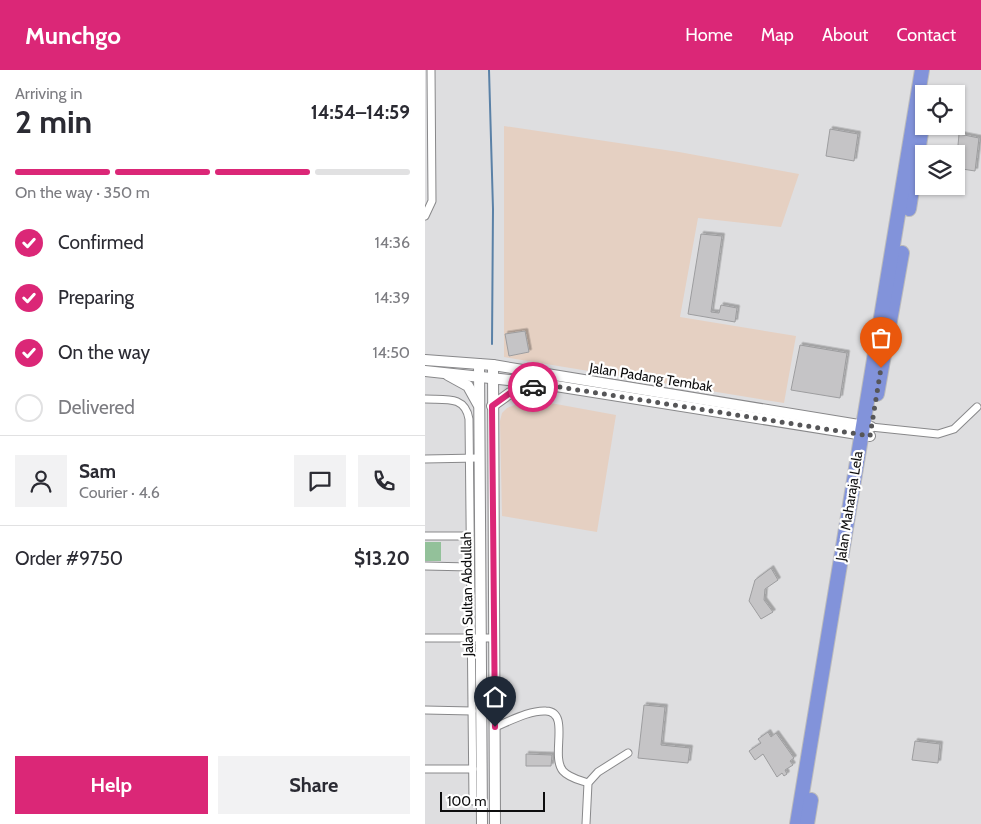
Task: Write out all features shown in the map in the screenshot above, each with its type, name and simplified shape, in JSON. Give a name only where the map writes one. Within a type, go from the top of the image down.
[{"type":"highway","name":"Jalan Maharaja Lela","points":[[807,824],[922,70]]},
{"type":"highway","points":[[928,85],[930,70]]},
{"type":"highway","name":"Jalan Maharaja Lela","points":[[797,824],[866,431],[921,135]]},
{"type":"main road","name":"Jalan Padang Tembak","points":[[425,360],[493,365],[866,431]]},
{"type":"main road","name":"Jalan Sultan Abdullah","points":[[479,364],[479,405],[473,458],[476,639],[483,824]]},
{"type":"main road","name":"Jalan Sultan Abdullah","points":[[493,365],[495,824]]},
{"type":"main road","name":"Jalan Padang Tembak","points":[[425,371],[493,377],[866,431]]},
{"type":"main road","points":[[443,372],[467,386],[479,405]]},
{"type":"main road","points":[[492,406],[504,396],[519,389],[553,386]]},
{"type":"main road","points":[[473,458],[484,461],[493,478]]},
{"type":"main road","points":[[474,824],[483,812]]},
{"type":"street","points":[[425,216],[432,201],[431,70]]},
{"type":"street","points":[[425,399],[454,400],[463,403],[469,418],[473,458],[469,536],[476,639],[472,710],[473,801]]},
{"type":"street","points":[[866,431],[948,433],[977,407]]},
{"type":"street","points":[[425,459],[473,458]]},
{"type":"street","points":[[425,536],[469,536]]},
{"type":"street","points":[[425,566],[470,567]]},
{"type":"street","points":[[425,638],[494,638]]},
{"type":"street","points":[[425,710],[472,710]]},
{"type":"street","points":[[495,727],[536,712],[548,711],[554,713],[559,719],[557,756],[559,764],[571,776],[587,782]]},
{"type":"street","points":[[586,824],[587,782],[598,772],[628,753]]},
{"type":"street","points":[[425,769],[473,769]]},
{"type":"shaded area","points":[[504,126],[679,152],[799,174],[781,227],[698,218],[680,317],[796,336],[784,403],[504,357]]},
{"type":"shaded area","points":[[525,401],[545,402],[616,415],[597,532],[502,516],[500,421],[502,413],[507,408]]},
{"type":"green space","points":[[425,542],[441,542],[441,561],[425,561]]},
{"type":"building","points":[[830,129],[858,134],[854,161],[826,156]]},
{"type":"building","points":[[959,135],[979,138],[975,171],[965,169],[965,145],[958,145]]},
{"type":"building","points":[[701,234],[722,236],[711,312],[719,313],[721,305],[737,308],[735,322],[688,314]]},
{"type":"building","points":[[525,331],[529,352],[509,356],[505,334]]},
{"type":"building","points":[[800,345],[847,353],[840,398],[791,390]]},
{"type":"building","points":[[771,568],[778,580],[765,589],[764,600],[773,612],[761,619],[749,601],[755,580]]},
{"type":"building","points":[[644,705],[665,707],[661,745],[690,748],[688,763],[638,758]]},
{"type":"building","points":[[768,732],[771,737],[776,733],[794,758],[790,761],[793,765],[785,770],[787,774],[784,776],[782,773],[777,777],[763,754],[755,760],[749,751],[761,743],[758,739]]},
{"type":"building","points":[[915,741],[940,744],[938,763],[912,760]]},
{"type":"building","points":[[526,754],[552,755],[551,766],[526,766]]},
{"type":"waterway","points":[[489,70],[493,209],[492,344]]},
{"type":"way so far","points":[[533,387],[553,386],[870,436],[881,368]]},
{"type":"route","points":[[495,727],[492,406],[510,393],[519,389],[533,387]]}]
